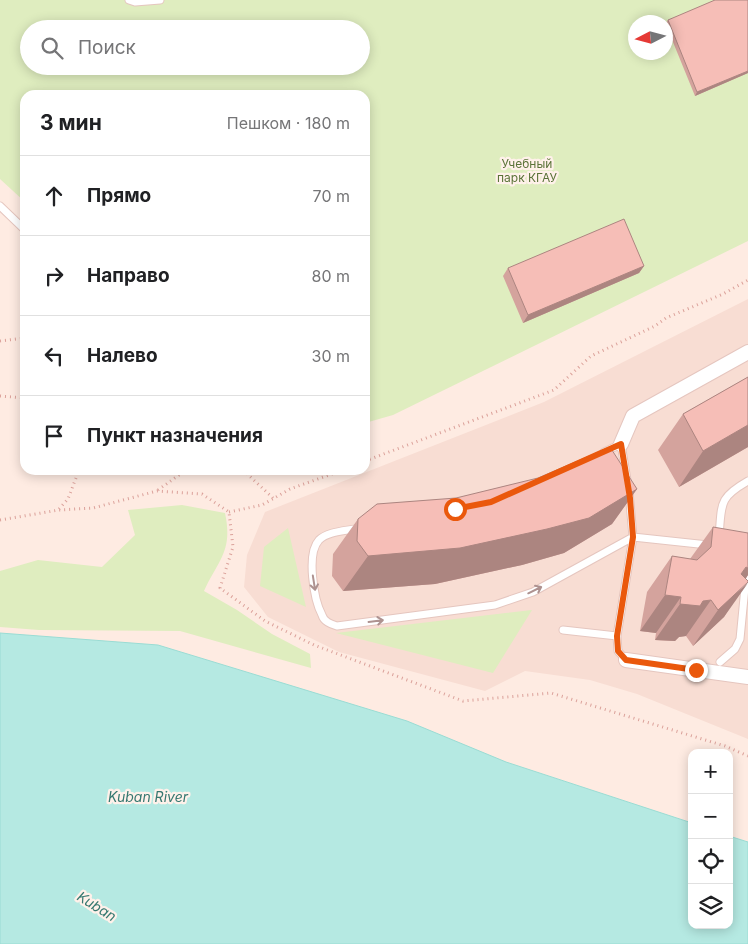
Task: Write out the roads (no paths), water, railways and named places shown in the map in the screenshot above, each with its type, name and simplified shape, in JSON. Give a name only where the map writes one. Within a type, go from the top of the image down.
[{"type":"street","points":[[621,444],[633,416],[748,352]]},
{"type":"street","points":[[626,660],[748,677]]},
{"type":"lane","points":[[129,0],[135,2],[160,0]]},
{"type":"lane","points":[[0,206],[20,225]]},
{"type":"lane","points":[[595,456],[621,444],[630,498],[633,537],[617,636],[618,651],[626,660]]},
{"type":"lane","points":[[366,527],[328,534],[319,540],[314,549],[312,580],[322,617],[328,623],[337,626],[495,605],[532,592],[633,537],[717,547],[722,507],[726,496],[748,481]]},
{"type":"lane","points":[[720,662],[735,649],[740,639],[748,556]]},
{"type":"lane","points":[[563,630],[617,636]]},
{"type":"water","name":"Kuban River","points":[[0,633],[158,645],[407,721],[506,762],[688,822],[688,929],[733,929],[733,837],[748,842],[748,944],[0,944]]},
{"type":"park label","name":"Учебный парк КГАУ","points":[[527,170]]},
{"type":"water label","name":"Kuban","points":[[97,906]]}]
